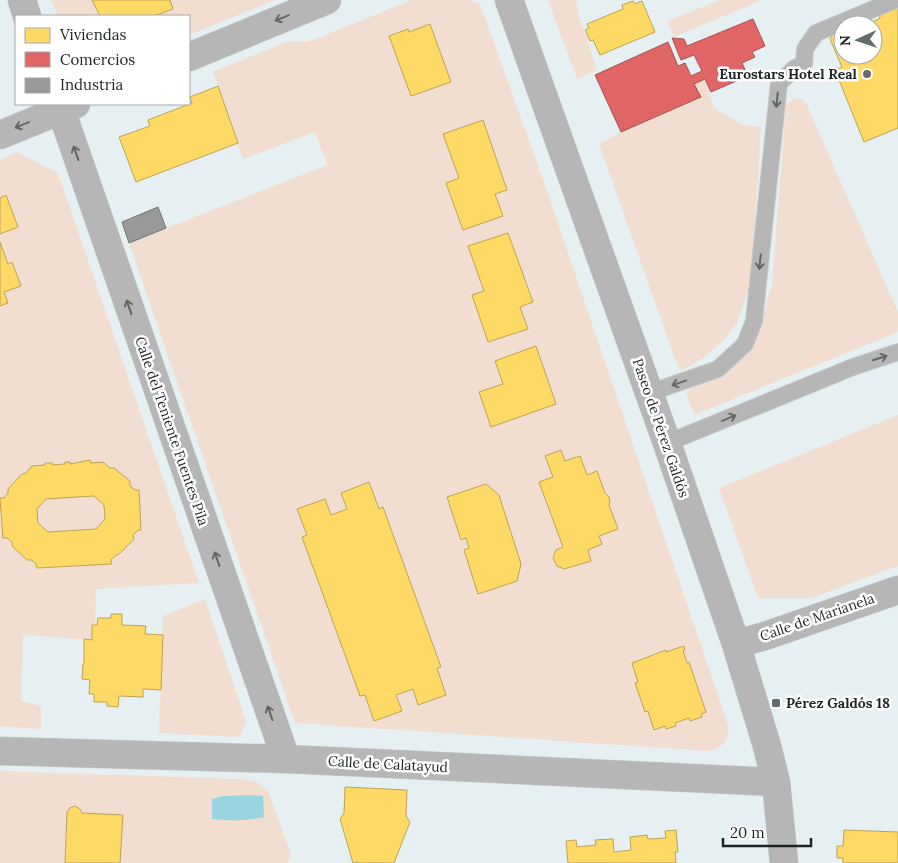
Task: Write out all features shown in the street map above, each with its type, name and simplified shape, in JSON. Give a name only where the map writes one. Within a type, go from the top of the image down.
[{"type":"street","points":[[22,0],[27,15]]},
{"type":"street","points":[[190,57],[327,0]]},
{"type":"street","name":"Paseo de Pérez Galdós","points":[[510,0],[667,442],[736,644],[776,782],[784,863]]},
{"type":"street","points":[[0,134],[65,106]]},
{"type":"street","name":"Calle del Teniente Fuentes Pila","points":[[65,106],[286,759]]},
{"type":"street","name":"Calle de Marianela","points":[[736,644],[766,636],[898,590]]},
{"type":"street","name":"Calle de Calatayud","points":[[0,751],[286,759],[776,782]]},
{"type":"lane","points":[[649,394],[718,369],[745,344],[754,321],[779,83],[795,68],[804,64],[805,49],[816,33],[895,0]]},
{"type":"lane","points":[[667,442],[853,367],[898,352]]},
{"type":"shaded area","points":[[51,0],[275,0],[190,35],[190,15],[58,15]]},
{"type":"shaded area","points":[[412,0],[469,0],[480,4],[544,182],[729,728],[727,738],[716,749],[707,751],[295,723],[129,243],[327,165],[315,132],[243,159],[213,72],[286,42],[313,40]]},
{"type":"shaded area","points":[[548,0],[576,0],[580,19],[597,70],[577,79]]},
{"type":"shaded area","points":[[720,0],[762,0],[674,37],[668,21]]},
{"type":"shaded area","points":[[705,79],[711,92],[709,93],[714,108],[743,125],[761,127],[752,280],[737,323],[723,341],[702,359],[679,370],[599,144],[621,132],[701,98],[694,84]]},
{"type":"shaded area","points":[[797,98],[805,101],[898,312],[898,332],[694,415],[686,392],[722,373],[756,339],[772,285],[786,104]]},
{"type":"shaded area","points":[[17,152],[58,173],[199,583],[96,589],[95,625],[92,625],[92,640],[23,635],[21,701],[41,706],[41,729],[0,726],[0,160]]},
{"type":"shaded area","points":[[898,415],[898,566],[811,598],[758,598],[719,488]]},
{"type":"shaded area","points":[[205,599],[246,721],[240,737],[159,733],[163,616]]},
{"type":"shaded area","points":[[0,771],[242,779],[257,782],[268,791],[291,854],[288,863],[0,863]]},
{"type":"water","points":[[223,796],[263,796],[264,817],[238,820],[212,819],[212,799]]},
{"type":"building: Viviendas","points":[[92,0],[170,0],[173,9],[157,15],[100,15]]},
{"type":"building: Viviendas","points":[[633,1],[635,4],[642,1],[655,32],[600,55],[593,40],[590,41],[585,30],[589,28],[587,24],[623,9],[622,5]]},
{"type":"building: Viviendas","name":"Eurostars Hotel Real","points":[[898,7],[898,128],[864,142],[835,70],[842,67],[841,65],[883,65],[883,15],[881,14]]},
{"type":"building: Viviendas","points":[[430,24],[451,82],[411,96],[389,36],[408,29],[409,32]]},
{"type":"building: Viviendas","name":"Eurostars Hotel Real","points":[[833,34],[833,46],[830,39]]},
{"type":"building: Viviendas","points":[[218,86],[238,143],[136,182],[119,137],[150,126],[148,120],[190,105],[192,103],[190,97]]},
{"type":"building: Viviendas","points":[[483,120],[507,190],[495,194],[503,216],[463,230],[446,183],[459,178],[443,134]]},
{"type":"building: Viviendas","points":[[6,195],[18,227],[0,234],[0,198]]},
{"type":"building: Viviendas","points":[[508,233],[533,302],[520,307],[528,329],[488,342],[472,295],[484,291],[468,246]]},
{"type":"building: Viviendas","points":[[0,242],[8,264],[12,262],[21,286],[4,292],[8,303],[0,306]]},
{"type":"building: Viviendas","points":[[536,346],[556,404],[491,427],[479,392],[503,384],[495,361]]},
{"type":"building: Viviendas","points":[[561,450],[565,461],[580,456],[587,475],[597,471],[605,493],[609,497],[609,505],[618,529],[599,536],[602,544],[588,550],[591,561],[564,569],[557,566],[553,558],[556,550],[563,547],[539,482],[553,477],[545,456]]},
{"type":"building: Viviendas","points":[[90,460],[91,463],[103,462],[130,481],[130,486],[135,490],[139,490],[141,530],[138,530],[133,535],[134,539],[111,560],[112,564],[37,568],[32,560],[27,560],[12,546],[12,542],[7,538],[3,538],[0,498],[4,498],[8,493],[8,489],[32,466],[45,465],[45,463],[52,463],[52,465],[70,462],[70,464]],"holes":[[[94,496],[104,505],[105,519],[96,529],[48,532],[38,523],[37,509],[46,499]]]},
{"type":"building: Viviendas","points":[[369,482],[379,509],[383,507],[441,667],[437,668],[446,695],[418,705],[413,689],[396,695],[402,711],[374,721],[365,695],[360,696],[302,537],[307,535],[297,509],[325,499],[331,515],[347,509],[341,493]]},
{"type":"building: Viviendas","points":[[486,484],[499,495],[521,564],[517,581],[478,594],[464,550],[469,548],[466,538],[461,540],[447,497]]},
{"type":"building: Viviendas","points":[[111,614],[122,614],[122,625],[146,626],[145,634],[163,635],[161,690],[143,689],[143,697],[119,696],[118,707],[107,706],[107,702],[94,702],[94,694],[89,694],[90,680],[82,679],[84,639],[92,640],[92,625],[97,625],[98,618],[111,618]]},
{"type":"building: Viviendas","points":[[684,646],[685,649],[683,650],[687,663],[689,662],[706,712],[701,714],[702,717],[690,721],[689,718],[675,723],[676,726],[666,729],[665,726],[654,730],[648,711],[645,712],[635,683],[638,682],[632,663],[666,650],[666,652]]},
{"type":"building: Viviendas","points":[[345,787],[407,790],[406,816],[410,822],[394,863],[353,863],[340,819],[344,813]]},
{"type":"building: Viviendas","points":[[75,806],[82,813],[123,815],[120,863],[65,863],[67,812]]},
{"type":"building: Viviendas","points":[[676,830],[678,852],[675,852],[676,863],[568,863],[566,841],[576,840],[577,847],[596,845],[595,840],[613,839],[614,852],[631,850],[630,837],[647,835],[648,839],[666,838],[665,831]]},
{"type":"building: Viviendas","points":[[844,830],[898,832],[898,863],[843,863],[843,858],[837,858],[837,846],[843,846]]},
{"type":"building: Comercios","points":[[753,19],[765,46],[752,52],[755,57],[742,63],[748,76],[711,92],[705,79],[694,84],[701,97],[621,132],[595,75],[668,42],[678,66],[685,63],[691,76],[702,71],[694,55],[681,60],[672,38],[684,39],[687,46]]},
{"type":"building: Industria","points":[[158,207],[166,228],[129,243],[122,222]]},
{"type":"place","name":"Eurostars Hotel Real","points":[[867,74]]},
{"type":"place","name":"Pérez Galdós 18","points":[[776,703]]}]
